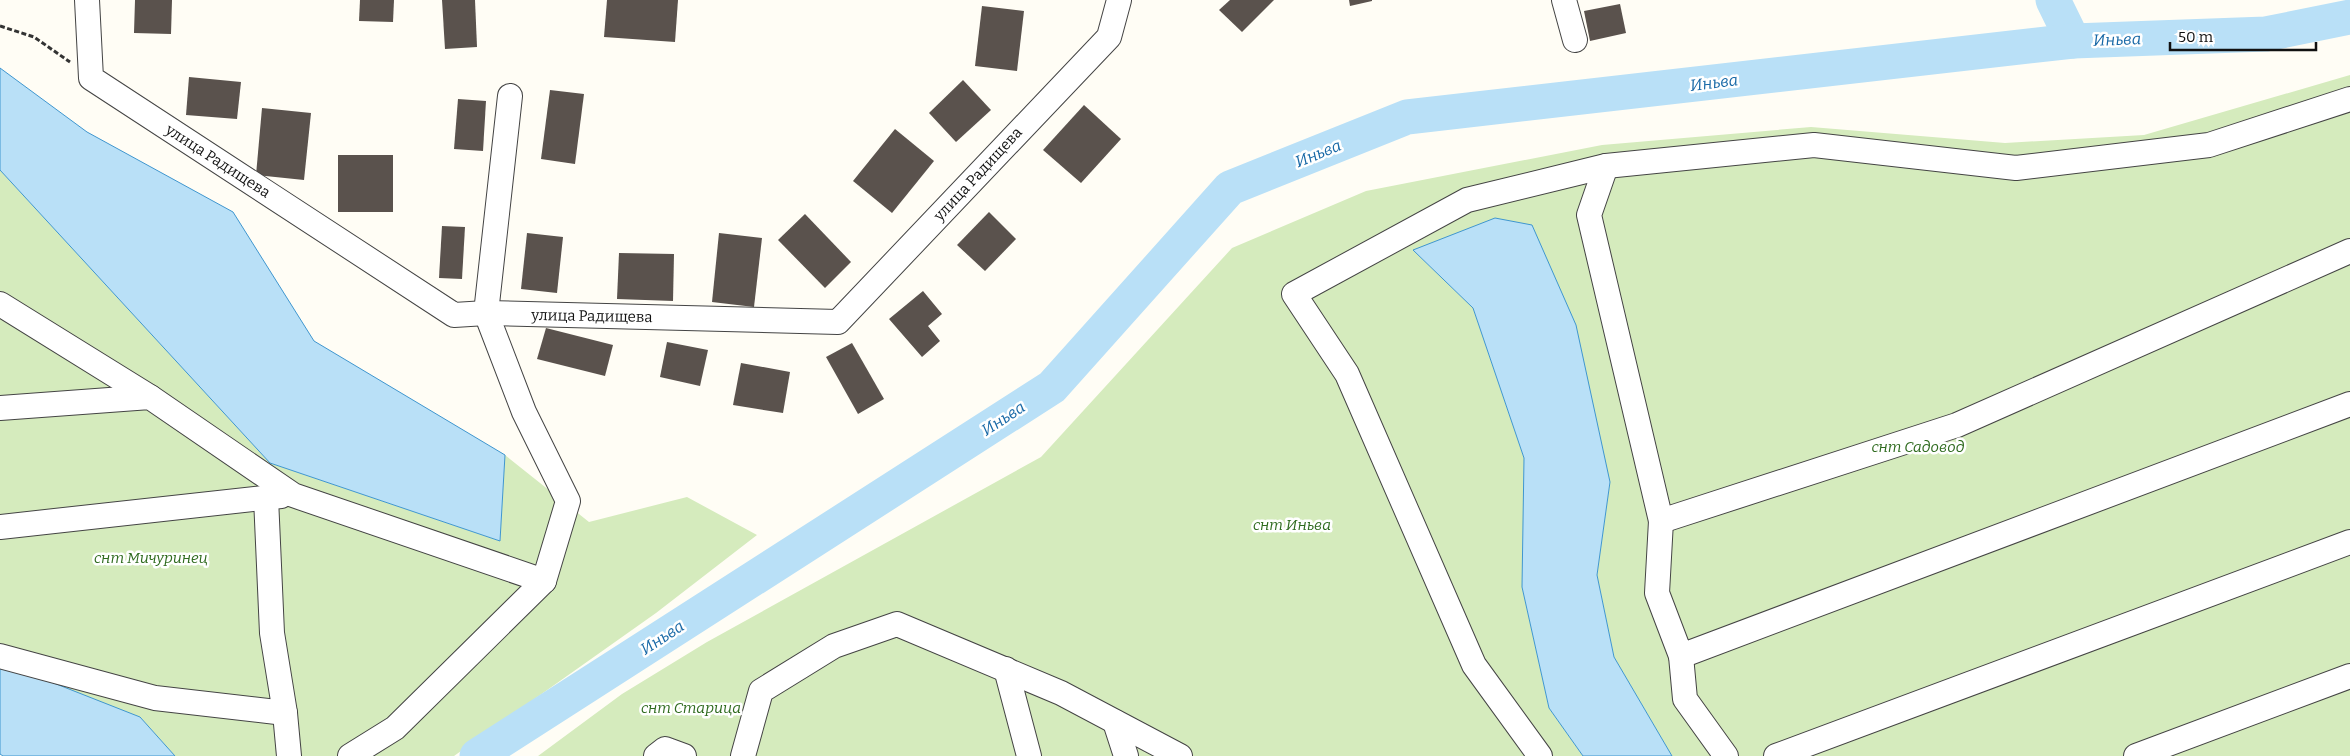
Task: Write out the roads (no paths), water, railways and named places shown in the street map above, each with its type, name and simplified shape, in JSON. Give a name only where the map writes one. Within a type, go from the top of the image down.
[{"type":"street","name":"улица Радищева","points":[[87,0],[92,78],[454,315],[486,313],[838,322],[1109,37],[1119,0]]},
{"type":"street","points":[[1564,0],[1576,40]]},
{"type":"street","points":[[350,756],[395,728],[544,581],[568,500],[524,412],[486,313],[510,96]]},
{"type":"street","points":[[1540,756],[1474,666],[1347,374],[1294,294],[1467,200],[1606,166],[1814,145],[2016,168],[2209,145],[2350,99]]},
{"type":"street","points":[[1606,166],[1589,215],[1661,521],[1657,593],[1682,656],[1686,699],[1726,756]]},
{"type":"street","points":[[1661,521],[1957,425],[2350,251]]},
{"type":"street","points":[[0,304],[150,397],[293,495],[544,581]]},
{"type":"street","points":[[0,408],[150,397]]},
{"type":"street","points":[[1682,656],[2350,404]]},
{"type":"street","points":[[0,526],[293,495]]},
{"type":"street","points":[[266,498],[272,633],[289,756]]},
{"type":"street","points":[[1776,756],[2350,542]]},
{"type":"street","points":[[743,756],[761,691],[834,646],[897,624],[1061,693],[1180,756]]},
{"type":"street","points":[[0,656],[156,698],[284,713]]},
{"type":"street","points":[[1006,669],[1029,756]]},
{"type":"street","points":[[2136,756],[2350,676]]},
{"type":"street","points":[[1115,722],[1126,756]]},
{"type":"street","points":[[656,756],[665,748],[684,756]]},
{"type":"water","points":[[0,68],[87,132],[233,212],[314,341],[505,455],[500,541],[270,463],[0,170]]},
{"type":"water","points":[[1495,218],[1532,225],[1576,325],[1610,482],[1597,575],[1614,657],[1672,756],[1583,756],[1549,708],[1522,587],[1524,458],[1473,308],[1413,250]]},
{"type":"water","points":[[0,665],[8,665],[140,717],[175,756],[3,756],[0,754]]},
{"type":"waterway","points":[[2053,0],[2073,41]]},
{"type":"waterway","name":"Иньва","points":[[477,756],[1052,387],[1230,188],[1407,117],[2073,41],[2266,34],[2350,17]]},
{"type":"park label","name":"снт Садовод","points":[[1918,447]]},
{"type":"park label","name":"снт Иньва","points":[[1292,525]]},
{"type":"park label","name":"снт Мичуринец","points":[[151,558]]},
{"type":"park label","name":"снт Старица","points":[[691,708]]}]
